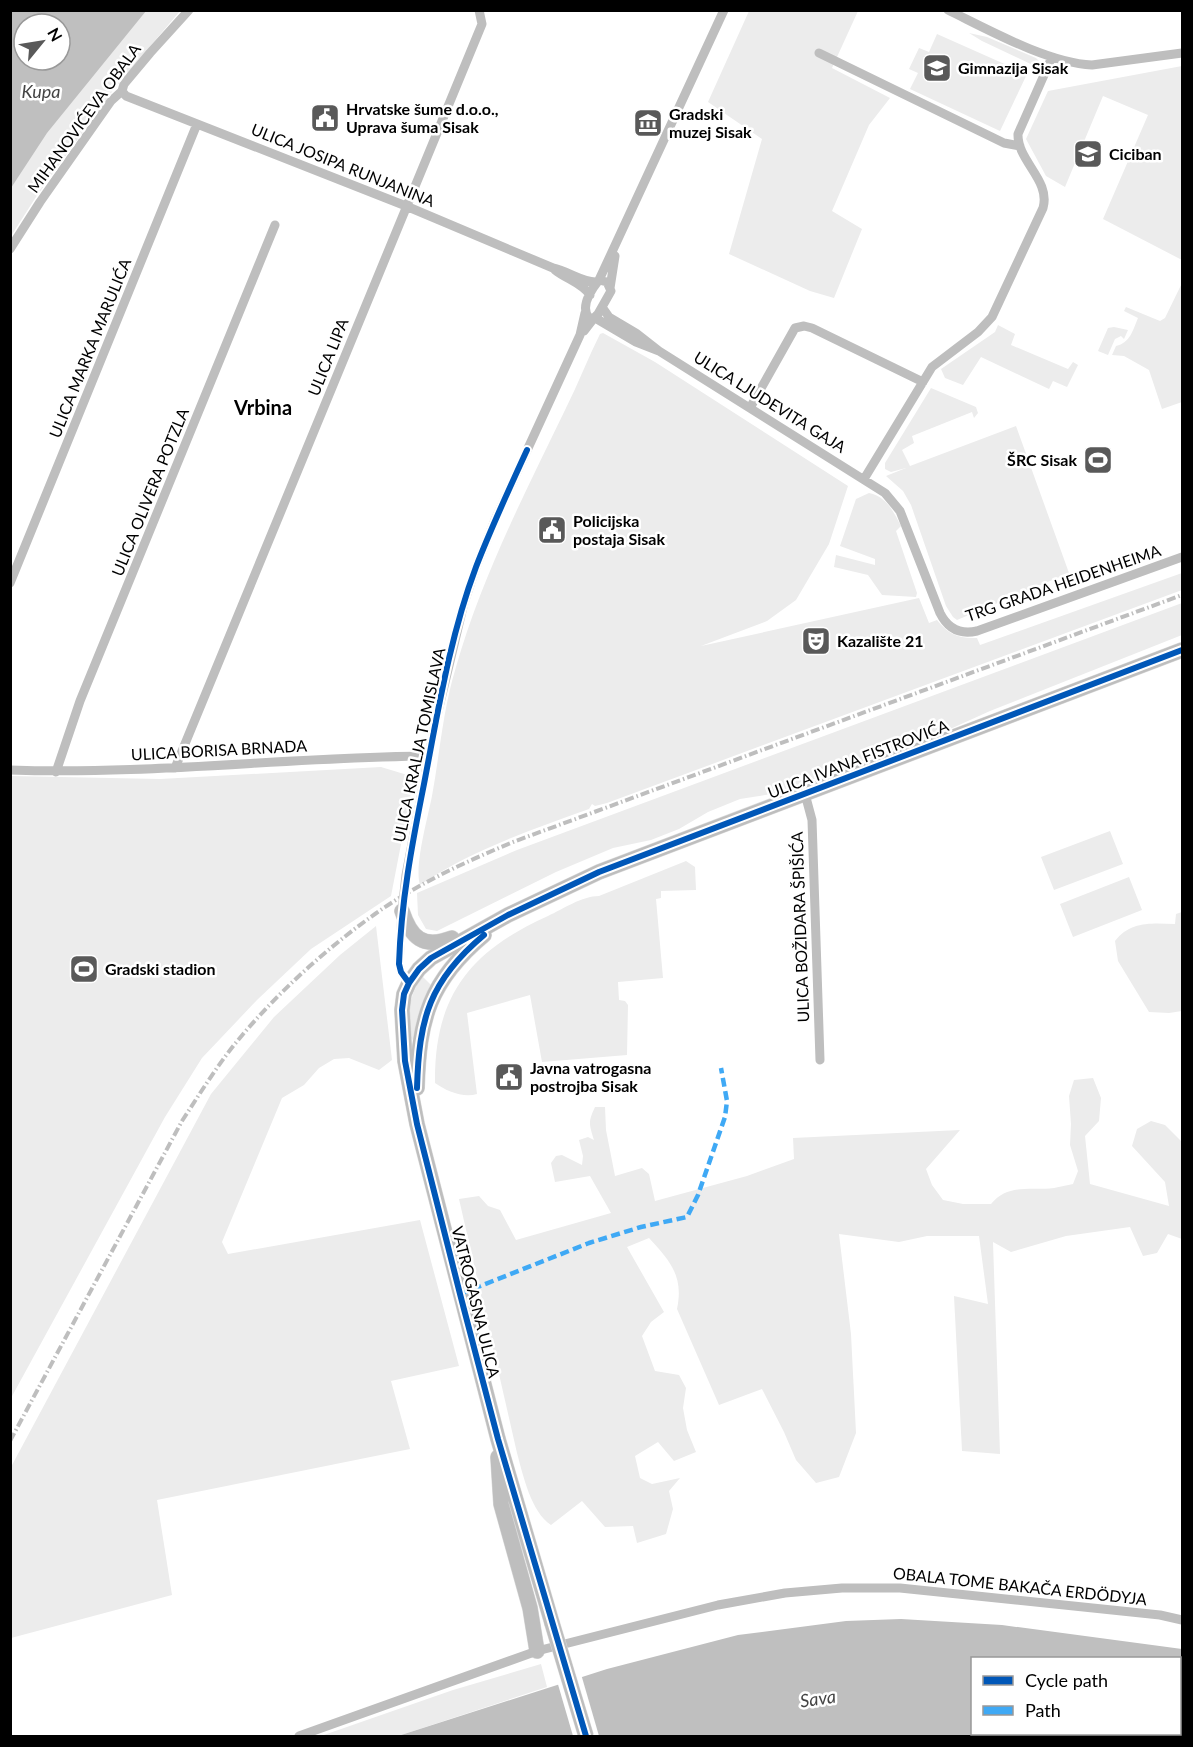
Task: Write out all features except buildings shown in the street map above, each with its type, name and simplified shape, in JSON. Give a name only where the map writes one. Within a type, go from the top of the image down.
[{"type":"main road","name":"ULICA IVANA FISTROVIĆA","points":[[508,915],[599,872],[1182,650]]},
{"type":"main road","points":[[402,911],[412,932],[429,943],[472,934]]},
{"type":"main road","points":[[409,983],[424,963],[449,946],[508,915]]},
{"type":"main road","points":[[417,1124],[420,1042],[429,1005],[439,984],[458,958],[508,915]]},
{"type":"main road","name":"VATROGASNA ULICA","points":[[409,983],[402,1002],[402,1021],[405,1061],[417,1124],[498,1439],[586,1737]]},
{"type":"main road","points":[[498,1439],[501,1504],[531,1608],[537,1651]]},
{"type":"street","name":"MIHANOVIĆEVA OBALA","points":[[10,249],[111,101],[122,91],[124,84],[189,10]]},
{"type":"street","name":"ULICA LIPA","points":[[175,768],[482,24],[479,10]]},
{"type":"street","points":[[598,281],[616,248],[724,10]]},
{"type":"street","points":[[948,10],[1052,57],[1079,64],[1182,53]]},
{"type":"street","points":[[819,53],[1004,143],[1020,146]]},
{"type":"street","points":[[864,479],[932,367],[974,336],[992,317],[1043,208],[1045,200],[1043,190],[1018,140],[1020,126],[1052,57]]},
{"type":"street","name":"ULICA JOSIPA RUNJANINA","points":[[122,91],[126,96],[406,206],[553,268],[592,282],[607,282],[610,288]]},
{"type":"street","name":"ULICA MARKA MARULIĆA","points":[[10,583],[197,124]]},
{"type":"street","name":"ULICA OLIVERA POTZLA","points":[[56,772],[80,701],[275,225]]},
{"type":"street","points":[[590,316],[602,307],[609,294],[616,248]]},
{"type":"street","name":"ULICA JOSIPA RUNJANINA","points":[[553,268],[590,295]]},
{"type":"street","name":"ULICA KRALJA TOMISLAVA","points":[[409,983],[401,972],[399,964],[406,875],[429,756],[458,626],[476,567],[495,520],[590,316],[585,305],[598,281]]},
{"type":"street","name":"ULICA LJUDEVITA GAJA","points":[[602,307],[609,317],[636,333],[659,351],[864,479]]},
{"type":"street","name":"ULICA LJUDEVITA GAJA","points":[[590,316],[646,347],[659,351]]},
{"type":"street","points":[[750,408],[795,328],[799,326],[812,328],[922,382]]},
{"type":"street","name":"TRG GRADA HEIDENHEIMA","points":[[864,479],[885,493],[900,511],[940,613],[948,625],[963,633],[977,631],[1182,557]]},
{"type":"street","name":"ULICA BORISA BRNADA","points":[[10,770],[56,772],[429,756]]},
{"type":"street","name":"ULICA BOŽIDARA ŠPIŠIĆA","points":[[805,794],[812,820],[820,1060]]},
{"type":"street","name":"OBALA TOME BAKAČA ERDÖDYJA","points":[[299,1737],[537,1651],[718,1605],[785,1593],[842,1588],[945,1591],[1160,1615],[1182,1620]]},
{"type":"shaded area","points":[[34,11],[180,11],[114,89],[36,197],[11,236],[12,42],[12,72],[72,72],[72,12]]},
{"type":"shaded area","points":[[749,11],[858,11],[832,68],[890,98],[869,125],[832,211],[862,229],[834,298],[810,291],[729,254],[762,139],[708,102]]},
{"type":"shaded area","points":[[969,33],[987,37],[1036,58],[1039,61],[1039,68],[982,41]]},
{"type":"shaded area","points":[[937,34],[1027,74],[1000,131],[910,89],[918,73],[909,69],[919,48],[929,52]]},
{"type":"shaded area","points":[[1182,66],[1182,260],[1103,219],[1148,115],[1103,96],[1065,187],[1046,176],[1026,139],[1048,91]]},
{"type":"shaded area","points":[[1182,283],[1182,402],[1162,409],[1149,370],[1124,356],[1112,355],[1116,346],[1125,342],[1130,335],[1138,318],[1124,311],[1126,307],[1160,321],[1165,318]]},
{"type":"shaded area","points":[[998,325],[1015,334],[1011,345],[1068,369],[1073,362],[1078,365],[1067,387],[1053,381],[1049,389],[981,357],[963,385],[945,378],[941,369],[995,332]]},
{"type":"shaded area","points":[[1108,328],[1128,330],[1124,339],[1121,336],[1115,339],[1108,355],[1098,351]]},
{"type":"shaded area","points":[[603,333],[655,362],[848,486],[829,544],[796,600],[767,621],[701,646],[919,598],[929,623],[937,620],[954,635],[977,638],[980,645],[1182,573],[1182,590],[607,803],[595,806],[592,804],[589,809],[481,851],[420,885],[420,854],[445,715],[467,633],[505,535],[600,334]]},
{"type":"shaded area","points":[[931,388],[976,407],[978,413],[974,418],[972,412],[912,436],[914,443],[902,450],[910,466],[1016,426],[1069,573],[957,620],[946,606],[911,505],[903,491],[886,476],[906,468],[891,472],[885,469],[885,463]]},
{"type":"shaded area","points":[[869,493],[885,501],[901,526],[896,531],[917,593],[916,597],[882,595],[868,575],[834,567],[836,555],[875,565],[875,559],[840,546],[856,499]]},
{"type":"shaded area","points":[[1182,603],[1182,635],[990,711],[948,730],[787,789],[740,799],[651,840],[613,848],[556,872],[437,931],[426,929],[418,915],[417,893],[517,850]]},
{"type":"shaded area","points":[[381,767],[414,777],[391,896],[311,949],[257,1000],[202,1058],[165,1117],[11,1398],[11,776],[160,779]]},
{"type":"shaded area","points":[[1110,831],[1123,864],[1054,890],[1041,857]]},
{"type":"shaded area","points":[[686,861],[695,867],[696,890],[661,891],[661,898],[656,899],[663,978],[618,982],[619,1000],[625,1001],[628,1005],[627,1055],[542,1062],[530,995],[467,1013],[477,1094],[455,1093],[435,1083],[436,1052],[441,1025],[450,1001],[462,980],[478,961],[497,945],[521,930],[573,903],[599,896]]},
{"type":"shaded area","points":[[1129,877],[1142,910],[1073,937],[1060,904]]},
{"type":"shaded area","points":[[1182,912],[1182,1011],[1149,1012],[1118,961],[1115,941],[1127,930],[1142,925],[1175,924],[1176,914]]},
{"type":"shaded area","points":[[376,926],[392,1060],[379,1070],[349,1058],[334,1059],[319,1068],[304,1085],[282,1098],[222,1242],[228,1254],[420,1220],[459,1366],[391,1381],[410,1449],[157,1500],[172,1595],[11,1638],[11,1467],[211,1094],[274,1017],[340,955]]},
{"type":"shaded area","points":[[423,977],[431,985],[414,1041],[411,1038],[410,1006],[414,992]]},
{"type":"shaded area","points":[[1093,1078],[1101,1098],[1099,1121],[1085,1136],[1090,1184],[1169,1206],[1165,1182],[1132,1146],[1137,1129],[1151,1121],[1165,1125],[1182,1142],[1182,1239],[1168,1234],[1157,1253],[1143,1256],[1130,1227],[1066,1236],[1011,1252],[993,1242],[1000,1454],[962,1451],[954,1296],[988,1304],[979,1236],[927,1236],[899,1242],[839,1234],[851,1334],[856,1433],[839,1477],[816,1483],[796,1460],[762,1389],[719,1405],[677,1309],[679,1287],[677,1278],[669,1262],[649,1238],[627,1247],[664,1312],[651,1322],[642,1336],[655,1371],[679,1375],[686,1388],[683,1408],[687,1430],[696,1452],[674,1461],[658,1442],[635,1456],[640,1478],[652,1484],[680,1478],[669,1491],[673,1509],[666,1534],[637,1543],[633,1526],[605,1527],[582,1501],[551,1525],[544,1519],[533,1502],[522,1472],[459,1199],[479,1196],[488,1206],[500,1210],[516,1240],[611,1213],[590,1176],[555,1182],[551,1163],[556,1156],[562,1155],[582,1165],[583,1156],[579,1140],[588,1137],[594,1140],[590,1126],[591,1116],[595,1107],[605,1107],[606,1130],[615,1176],[642,1168],[649,1174],[655,1201],[747,1176],[794,1159],[793,1138],[960,1130],[926,1169],[932,1185],[943,1200],[963,1204],[991,1204],[998,1197],[1012,1190],[1054,1188],[1073,1184],[1078,1171],[1070,1145],[1069,1096],[1074,1080]]},
{"type":"shaded area","points":[[541,1664],[547,1687],[398,1736],[321,1736],[453,1690]]},
{"type":"water","name":"Kupa","points":[[11,10],[146,11],[47,133],[11,188]]},
{"type":"water","name":"Sava","points":[[901,1619],[1002,1625],[1182,1649],[1182,1736],[398,1736],[607,1669],[738,1635],[846,1621]]},
{"type":"pier","points":[[581,1674],[599,1736],[573,1736],[557,1681]]},
{"type":"railway","points":[[10,1441],[182,1121],[214,1073],[249,1027],[282,992],[337,943],[375,914],[442,874],[513,842],[1182,595]]},
{"type":"marked path","points":[[460,1294],[589,1243],[641,1227],[687,1217],[698,1195],[725,1117],[727,1101],[721,1068]]},
{"type":"cycle path","points":[[409,983],[401,972],[399,964],[405,896],[415,829],[446,674],[459,620],[476,567],[527,450]]},
{"type":"cycle path","points":[[586,1736],[498,1439],[417,1124],[405,1061],[402,1010],[404,994],[409,983],[431,958],[508,915],[599,872],[1182,650]]},
{"type":"cycle path","points":[[417,1088],[421,1041],[431,1003],[439,985],[451,969],[484,935]]},
{"type":"place","name":"Gimnazija Sisak","points":[[937,68]]},
{"type":"place","name":"Hrvatske šume d.o.o., Uprava šuma Sisak","points":[[325,118]]},
{"type":"place","name":"Gradski muzej Sisak","points":[[648,123]]},
{"type":"place","name":"Ciciban","points":[[1088,154]]},
{"type":"place","name":"ŠRC Sisak","points":[[1098,460]]},
{"type":"place","name":"Policijska postaja Sisak","points":[[552,530]]},
{"type":"place","name":"Kazalište 21","points":[[816,641]]},
{"type":"place","name":"Gradski stadion","points":[[84,969]]},
{"type":"place","name":"Javna vatrogasna postrojba Sisak","points":[[509,1077]]},
{"type":"district","name":"Vrbina","points":[[263,408]]}]
